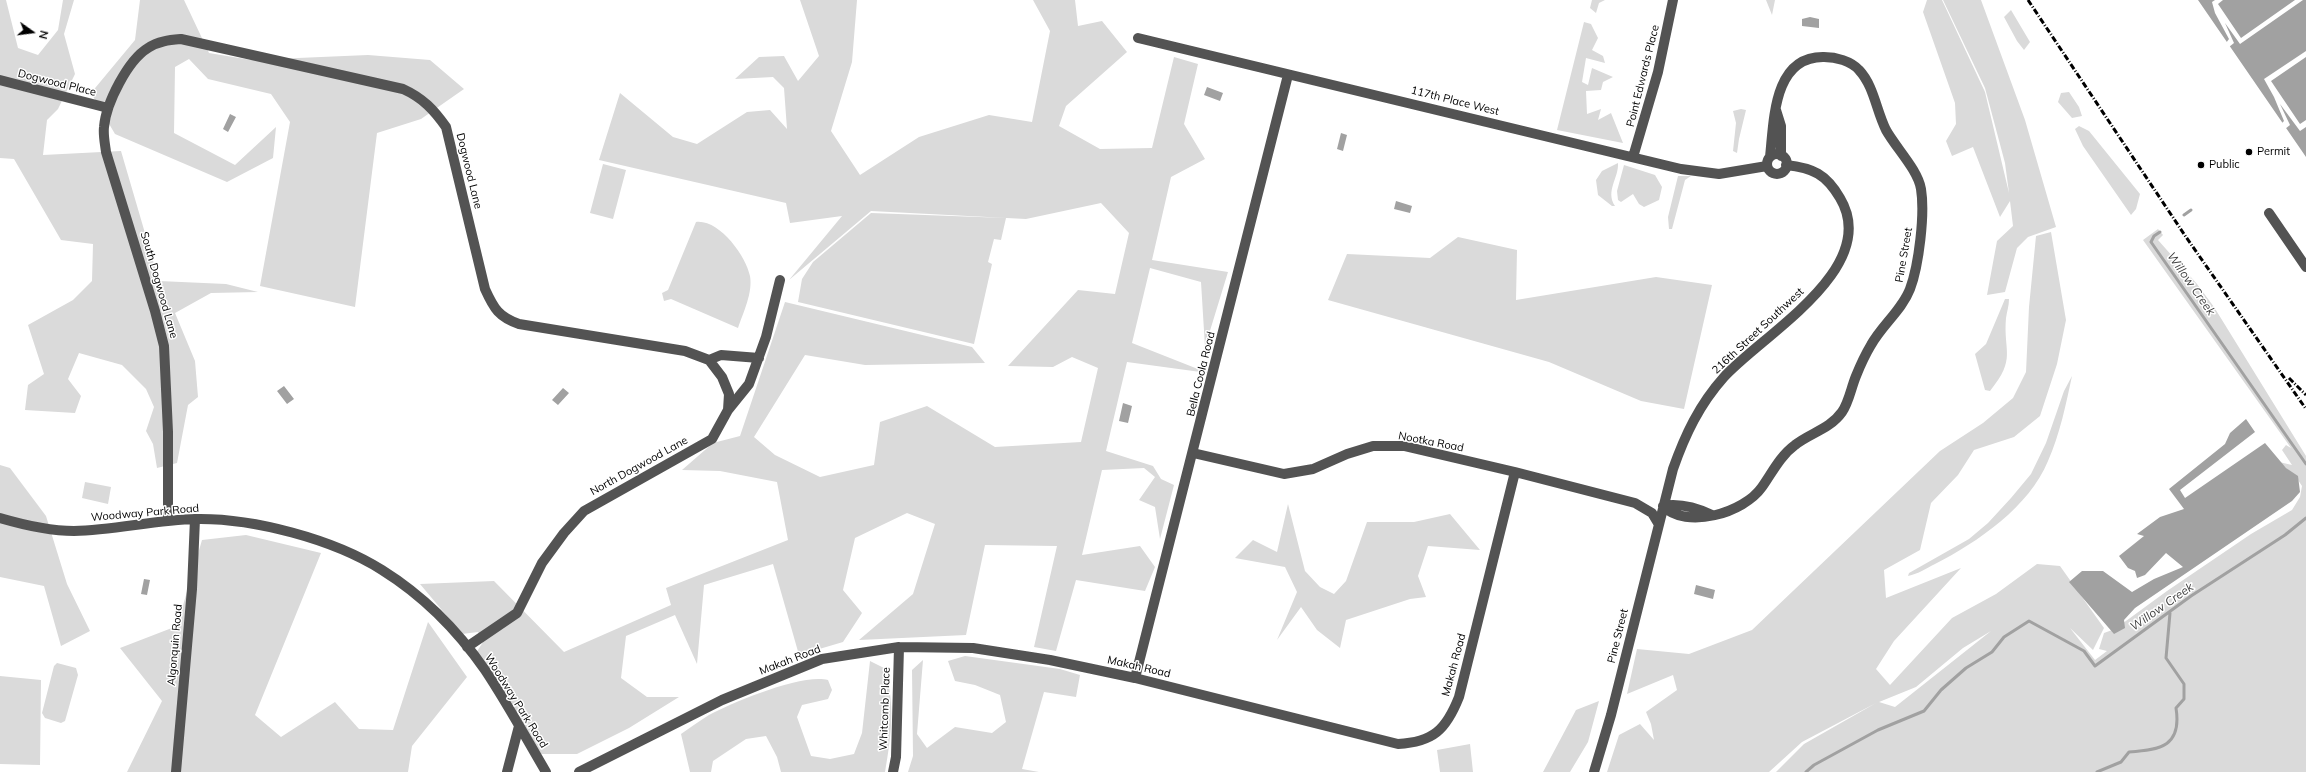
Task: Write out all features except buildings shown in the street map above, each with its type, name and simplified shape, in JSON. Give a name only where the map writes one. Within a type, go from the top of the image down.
[{"type":"street","name":"Point Edwards Place","points":[[1633,157],[1655,86],[1673,0]]},
{"type":"street","name":"117th Place West","points":[[1138,38],[1681,169],[1719,174],[1769,162]]},
{"type":"street","name":"Dogwood Lane","points":[[108,108],[137,57],[149,47],[160,42],[181,39],[403,89],[420,97],[434,110],[446,127],[485,289],[495,309],[507,320],[519,324],[684,351],[709,360]]},
{"type":"street","name":"Pine Street","points":[[1594,772],[1611,715],[1663,506],[1676,505],[1701,510],[1712,515],[1736,508],[1758,493],[1779,460],[1795,444],[1830,425],[1842,412],[1861,362],[1871,344],[1902,304],[1910,288],[1916,264],[1922,218],[1921,187],[1917,177],[1886,129],[1869,83],[1860,70],[1848,62],[1830,57],[1807,60],[1796,66],[1785,78],[1777,97],[1769,162]]},
{"type":"street","name":"Bella Coola Road","points":[[1135,678],[1194,453],[1288,75]]},
{"type":"street","name":"Dogwood Place","points":[[0,80],[108,108]]},
{"type":"street","name":"South Dogwood Lane","points":[[108,108],[104,128],[106,152],[155,311],[164,346],[168,432],[168,521]]},
{"type":"street","points":[[1776,110],[1781,126],[1784,160],[1784,171],[1778,174],[1770,171],[1769,162],[1776,155],[1784,160]]},
{"type":"street","name":"216th Street Southwest","points":[[1663,506],[1673,469],[1687,431],[1702,406],[1725,376],[1806,304],[1826,282],[1839,263],[1847,243],[1849,223],[1845,205],[1832,185],[1819,173],[1784,160]]},
{"type":"street","points":[[2269,213],[2306,267]]},
{"type":"street","name":"North Dogwood Lane","points":[[467,647],[517,613],[542,563],[564,533],[584,511],[712,439],[728,410],[749,384],[759,358],[780,280]]},
{"type":"street","points":[[728,410],[729,394],[722,377],[709,360],[721,355],[759,358]]},
{"type":"street","name":"Nootka Road","points":[[1194,453],[1284,474],[1313,469],[1347,454],[1373,446],[1404,446],[1516,472],[1635,504],[1652,513],[1658,524]]},
{"type":"street","name":"Makah Road","points":[[579,772],[722,700],[822,659],[899,647],[973,648],[1050,660],[1135,678],[1398,744],[1427,740],[1441,730],[1454,710],[1459,697],[1516,472]]},
{"type":"street","name":"Woodway Park Road","points":[[0,518],[35,527],[74,531],[195,519],[243,523],[301,536],[380,569],[402,584],[438,615],[467,647],[485,670],[546,772]]},
{"type":"street","name":"Algonquin Road","points":[[176,772],[191,605],[195,519]]},
{"type":"street","name":"Whitcomb Place","points":[[893,772],[896,757],[899,647]]},
{"type":"street","points":[[507,772],[519,726]]},
{"type":"shaded area","points":[[0,0],[6,0],[18,48],[38,55],[58,30],[63,0],[74,0],[64,34],[75,74],[58,109],[47,120],[43,155],[121,151],[159,281],[226,284],[258,292],[211,293],[175,313],[195,361],[198,397],[188,405],[177,463],[157,468],[153,444],[146,431],[154,407],[146,389],[122,365],[79,353],[68,379],[81,396],[75,413],[25,410],[28,385],[44,374],[28,325],[73,300],[92,281],[93,244],[61,240],[14,159],[0,158]]},
{"type":"shaded area","points":[[140,0],[184,0],[209,53],[251,60],[368,55],[430,60],[464,89],[421,119],[377,133],[355,307],[260,286],[290,122],[271,94],[208,79],[189,59],[175,67],[174,133],[235,165],[276,127],[273,158],[227,182],[115,134],[91,93],[135,40]]},
{"type":"shaded area","points":[[800,0],[857,0],[852,62],[831,131],[860,175],[919,137],[989,115],[1032,122],[1050,31],[1033,0],[1075,0],[1078,26],[1102,21],[1127,52],[1066,106],[1059,126],[1100,149],[1152,148],[1174,57],[1198,64],[1184,124],[1205,159],[1171,177],[1152,260],[1228,272],[1205,347],[1201,282],[1150,268],[1132,343],[1208,373],[1127,362],[1106,451],[1153,466],[1161,479],[1174,485],[1160,539],[1155,507],[1139,500],[1155,477],[1144,468],[1102,470],[1082,555],[1140,546],[1155,567],[1145,591],[1076,580],[1056,651],[1034,647],[1057,546],[985,545],[966,635],[859,640],[913,594],[935,524],[907,513],[855,538],[843,590],[862,613],[843,642],[799,655],[773,564],[704,585],[697,664],[675,615],[626,636],[621,678],[647,697],[679,697],[629,728],[577,754],[541,754],[476,653],[483,642],[478,632],[462,634],[420,584],[494,581],[564,652],[671,605],[666,588],[788,540],[777,482],[720,471],[682,470],[713,443],[740,436],[785,302],[972,347],[985,363],[865,365],[805,355],[754,437],[775,455],[820,477],[874,465],[880,422],[927,406],[995,447],[1081,442],[1098,368],[1072,357],[1053,367],[1008,366],[1078,290],[1115,294],[1129,233],[1101,203],[1026,219],[871,211],[789,280],[842,216],[790,223],[786,203],[599,160],[620,93],[673,137],[697,144],[747,112],[770,110],[787,129],[784,88],[773,77],[735,79],[759,57],[784,56],[798,81],[819,56]]},
{"type":"shaded area","points":[[1592,0],[1605,0],[1599,3],[1596,13],[1590,8]]},
{"type":"shaded area","points":[[1766,0],[1775,0],[1772,15]]},
{"type":"shaded area","points":[[1927,0],[1942,0],[1985,92],[2009,193],[2005,163],[1985,88],[1943,0],[1981,0],[2025,120],[2056,227],[2028,237],[2017,248],[2005,292],[1987,295],[1997,241],[2013,226],[2010,201],[2000,217],[1973,147],[1952,156],[1946,141],[1956,124],[1955,103],[1923,12]]},
{"type":"shaded area","points":[[2198,0],[2306,0],[2306,157]]},
{"type":"shaded area","points":[[2011,10],[2030,42],[2024,50],[2017,41],[2004,17]]},
{"type":"shaded area","points":[[1810,17],[1819,19],[1819,28],[1802,26],[1802,19]]},
{"type":"shaded area","points":[[1584,22],[1591,24],[1598,38],[1592,50],[1603,56],[1605,63],[1586,58],[1582,82],[1588,85],[1592,68],[1613,77],[1603,82],[1601,90],[1586,91],[1587,114],[1601,109],[1598,120],[1611,113],[1623,143],[1557,130]]},
{"type":"shaded area","points":[[1207,87],[1223,93],[1220,101],[1204,95]]},
{"type":"shaded area","points":[[2069,92],[2079,107],[2082,116],[2072,118],[2058,102],[2061,93]]},
{"type":"shaded area","points":[[1741,109],[1746,110],[1737,153],[1733,151],[1736,123],[1733,111]]},
{"type":"shaded area","points":[[230,114],[236,117],[228,132],[223,129]]},
{"type":"shaded area","points":[[2079,126],[2089,131],[2140,194],[2136,209],[2131,215],[2083,146],[2075,129]]},
{"type":"shaded area","points":[[1341,133],[1347,135],[1343,151],[1337,149]]},
{"type":"shaded area","points":[[1618,163],[1618,169],[1611,195],[1615,206],[1612,206],[1598,195],[1596,180],[1602,171]]},
{"type":"shaded area","points":[[603,164],[626,170],[613,219],[590,213]]},
{"type":"shaded area","points":[[1624,165],[1655,175],[1662,187],[1659,200],[1644,207],[1639,204],[1633,194],[1621,202],[1618,200],[1617,191]]},
{"type":"shaded area","points":[[1678,176],[1691,176],[1685,180],[1672,229],[1669,229],[1668,217]]},
{"type":"shaded area","points":[[1396,201],[1412,206],[1410,213],[1394,209]]},
{"type":"shaded area","points":[[871,213],[1006,218],[1001,240],[994,239],[988,262],[992,264],[974,344],[798,302],[802,279],[813,262]]},
{"type":"shaded area","points":[[696,222],[714,226],[722,232],[737,249],[747,268],[751,282],[750,289],[747,303],[738,328],[671,299],[664,301],[662,293],[668,290]]},
{"type":"shaded area","points":[[2158,229],[2163,235],[2158,240],[2197,284],[2214,307],[2306,456],[2306,772],[1776,772],[1804,744],[1876,703],[1802,742],[1769,772],[1607,772],[1619,735],[1640,724],[1654,740],[1651,724],[1646,712],[1677,690],[1673,675],[1627,694],[1637,649],[1689,654],[1752,630],[1940,451],[1983,423],[2013,398],[2026,372],[2029,307],[2036,236],[2051,232],[2066,320],[2057,364],[2040,416],[2014,437],[1974,450],[1958,475],[1931,503],[1920,550],[1884,570],[1886,598],[1961,568],[1894,641],[1876,669],[1890,685],[1952,618],[1996,594],[2037,564],[2060,566],[2104,628],[2093,650],[2070,628],[2095,660],[2107,651],[2099,649],[2104,633],[2115,629],[2167,591],[2251,534],[2292,510],[2300,497],[2302,486],[2296,477],[2279,462],[2292,465],[2282,450],[2286,445],[2291,448],[2143,240]],"holes":[[[1991,631],[1895,707],[1879,702],[1916,687],[1963,648]]]},
{"type":"shaded area","points":[[1458,237],[1517,250],[1516,300],[1656,277],[1712,285],[1684,409],[1641,401],[1549,362],[1328,300],[1347,254],[1430,258]]},
{"type":"shaded area","points":[[2005,299],[2009,299],[2006,318],[2006,362],[1998,380],[1990,391],[1985,390],[1975,354],[1986,344]]},
{"type":"shaded area","points":[[2072,376],[2062,419],[2052,451],[2039,478],[2028,493],[2015,508],[1985,534],[1922,571],[1908,576],[1909,573],[1969,539],[1988,523],[2031,474],[2046,443],[2064,391]]},
{"type":"shaded area","points":[[284,386],[294,399],[287,404],[277,391]]},
{"type":"shaded area","points":[[563,388],[569,393],[558,405],[552,400]]},
{"type":"shaded area","points":[[1123,403],[1132,406],[1128,423],[1119,421]]},
{"type":"shaded area","points":[[2246,419],[2255,432],[2180,490],[2185,498],[2265,443],[2286,468],[2298,476],[2300,492],[2292,501],[2135,608],[2124,620],[2125,628],[2114,634],[2069,582],[2082,571],[2103,571],[2132,592],[2154,579],[2183,567],[2166,553],[2145,575],[2137,578],[2135,571],[2128,568],[2119,556],[2144,536],[2137,534],[2160,517],[2184,509],[2169,489],[2225,444],[2230,433]]},
{"type":"shaded area","points":[[0,465],[10,468],[46,516],[67,584],[90,631],[61,646],[44,586],[0,577]]},
{"type":"shaded area","points":[[85,482],[111,487],[108,504],[82,498]]},
{"type":"shaded area","points":[[1288,504],[1305,571],[1320,587],[1334,594],[1346,581],[1367,522],[1414,522],[1450,514],[1480,550],[1428,546],[1418,576],[1426,597],[1410,599],[1346,620],[1340,648],[1317,630],[1301,607],[1277,640],[1297,592],[1285,567],[1235,558],[1253,540],[1277,552]]},
{"type":"shaded area","points":[[246,535],[321,553],[255,715],[281,737],[335,702],[359,729],[393,730],[428,622],[467,677],[412,746],[408,772],[127,772],[162,701],[120,648],[177,626],[202,540]]},
{"type":"shaded area","points":[[144,579],[150,580],[147,595],[141,594]]},
{"type":"shaded area","points":[[1696,585],[1715,590],[1713,599],[1694,594]]},
{"type":"shaded area","points":[[965,656],[1060,669],[1080,675],[1076,697],[1044,692],[1022,769],[1039,772],[908,772],[913,756],[912,670],[923,660],[917,734],[927,748],[955,727],[992,733],[1006,722],[1000,695],[975,685],[955,681],[948,661]]},
{"type":"shaded area","points":[[870,661],[884,668],[890,693],[891,720],[885,772],[781,772],[777,757],[766,736],[746,739],[713,761],[711,772],[690,772],[681,734],[709,715],[751,696],[786,685],[817,679],[828,680],[832,690],[828,699],[802,705],[797,717],[811,756],[830,759],[854,754],[862,733]]},
{"type":"shaded area","points":[[57,663],[76,668],[78,675],[65,721],[61,723],[45,718],[42,713],[54,666]]},
{"type":"shaded area","points":[[0,676],[41,680],[40,765],[0,764]]},
{"type":"shaded area","points":[[1599,701],[1588,742],[1570,772],[1543,772],[1576,710]]},
{"type":"shaded area","points":[[1470,744],[1473,772],[1440,772],[1437,750]]},
{"type":"pier","points":[[2215,0],[2223,0],[2218,4],[2241,38],[2295,0],[2303,0],[2240,44],[2225,23],[2234,43],[2229,47],[2226,43],[2229,39],[2215,13],[2212,2]]},
{"type":"pier","points":[[2306,51],[2306,57],[2271,81],[2300,124],[2306,120],[2306,127],[2300,131],[2280,104],[2290,125],[2285,129],[2281,124],[2284,121],[2274,97],[2264,79]]},
{"type":"waterway","name":"Willow Creek","points":[[2184,215],[2191,210]]},
{"type":"waterway","name":"Willow Creek","points":[[2160,232],[2154,236],[2151,242],[2306,464]]},
{"type":"waterway","name":"Willow Creek","points":[[1806,772],[1814,765],[1878,730],[1924,711],[1941,690],[1966,668],[1992,652],[2004,637],[2029,621],[2084,651],[2095,666],[2191,596],[2285,535],[2306,518]]},
{"type":"waterway","points":[[2097,772],[2121,762],[2129,752],[2151,750],[2167,744],[2176,731],[2176,708],[2184,699],[2184,684],[2166,658],[2170,613]]},
{"type":"railway","points":[[2028,0],[2186,237],[2306,409]]},
{"type":"railway","points":[[2289,378],[2306,395]]},
{"type":"place","name":"Permit","points":[[2249,152]]},
{"type":"place","name":"Public","points":[[2201,165]]}]
